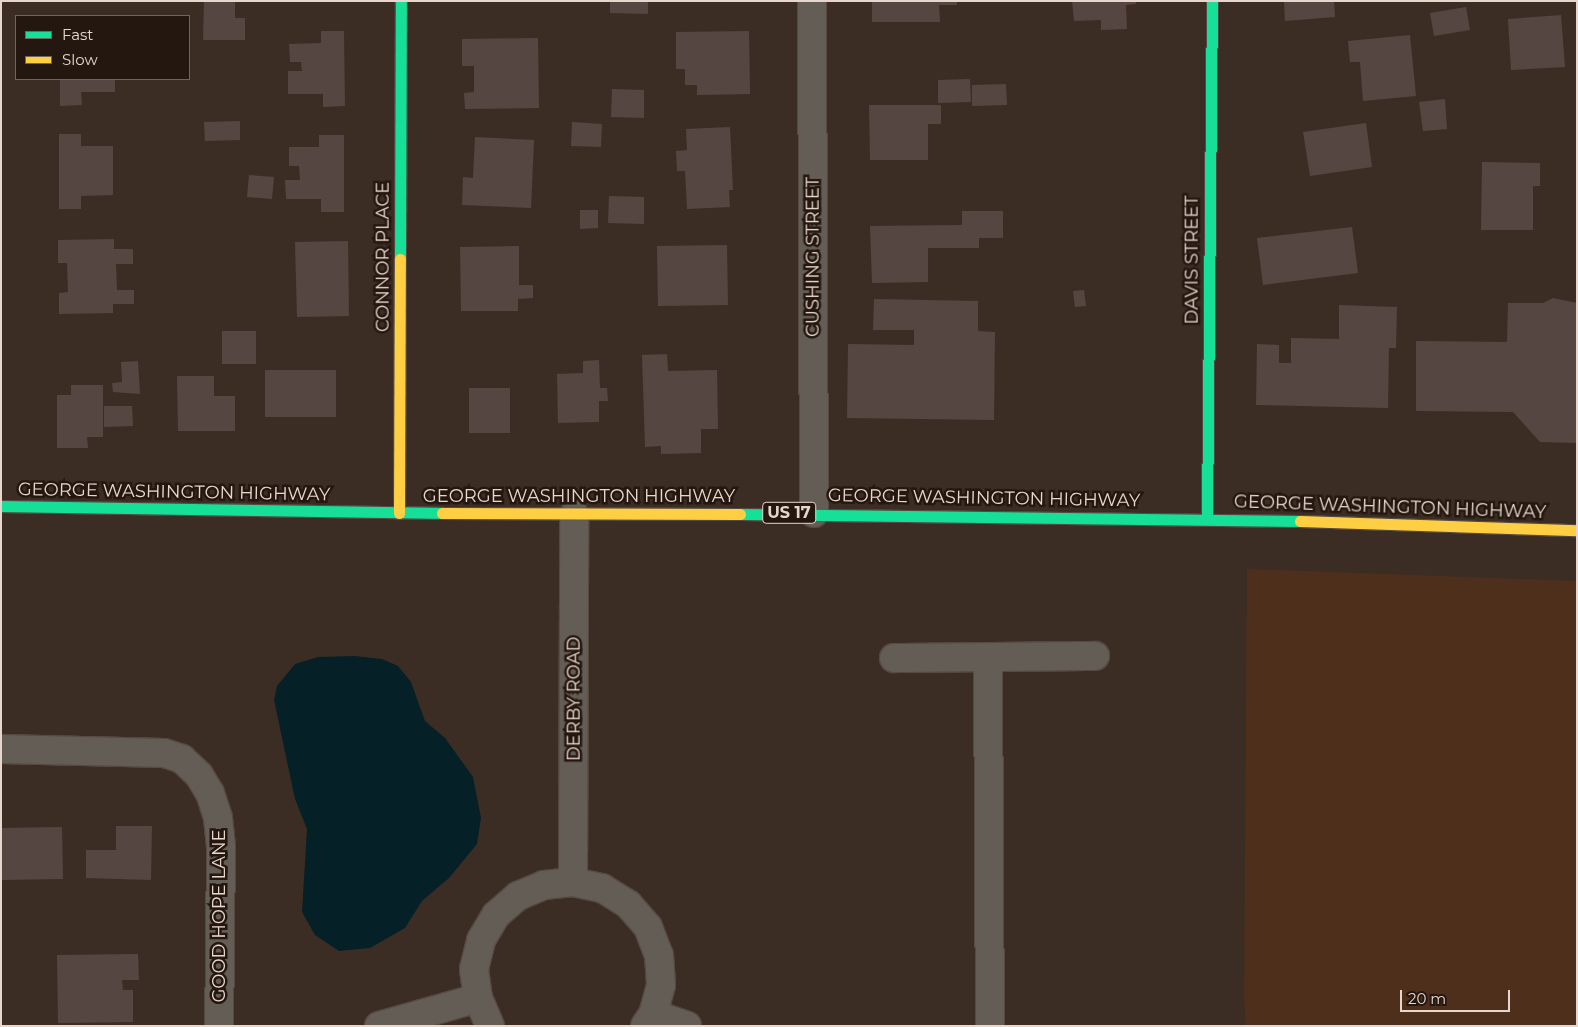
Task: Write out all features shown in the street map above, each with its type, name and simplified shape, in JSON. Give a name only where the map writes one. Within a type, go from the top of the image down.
[{"type":"main road","name":"CONNOR PLACE","points":[[400,513],[401,1]]},
{"type":"main road","name":"DAVIS STREET","points":[[1207,518],[1212,1]]},
{"type":"main road","name":"GEORGE WASHINGTON HIGHWAY","points":[[1,506],[574,515],[814,513],[1207,518],[1577,530]]},
{"type":"street","name":"CUSHING STREET","points":[[812,1],[814,513]]},
{"type":"street","name":"DERBY ROAD","points":[[573,882],[574,515]]},
{"type":"street","points":[[894,658],[988,659],[1095,656]]},
{"type":"street","points":[[988,659],[990,1026]]},
{"type":"street","name":"GOOD HOPE LANE","points":[[1,749],[140,750],[164,753],[182,759],[199,775],[210,793],[218,818],[219,1026]]},
{"type":"street","points":[[490,1026],[478,998],[474,969],[481,940],[496,915],[518,896],[544,885],[573,882],[602,888],[628,904],[648,927],[659,955],[661,985],[649,1020],[687,1026]]},
{"type":"street","points":[[379,1026],[478,998]]},
{"type":"shaded area","points":[[1247,569],[1577,581],[1577,1026],[1246,1026],[1244,1001]]},
{"type":"water","points":[[355,656],[382,659],[398,666],[411,682],[425,721],[445,738],[473,777],[481,818],[477,844],[449,878],[422,901],[405,928],[370,948],[339,951],[315,935],[302,912],[307,829],[295,799],[274,700],[277,686],[295,664],[318,657]]},
{"type":"building","points":[[204,1],[235,1],[235,18],[245,18],[245,40],[203,40]]},
{"type":"building","points":[[610,1],[648,1],[648,14],[610,13]]},
{"type":"building","points":[[872,1],[957,1],[957,5],[939,5],[940,22],[872,22]]},
{"type":"building","points":[[1072,1],[1136,1],[1136,4],[1126,5],[1127,29],[1101,30],[1101,20],[1074,21]]},
{"type":"building","points":[[1284,1],[1334,1],[1335,17],[1285,21]]},
{"type":"building","points":[[1466,7],[1470,30],[1434,36],[1430,13]]},
{"type":"building","points":[[1561,15],[1565,67],[1511,70],[1508,19]]},
{"type":"building","points":[[321,31],[344,31],[345,106],[323,107],[323,94],[288,94],[288,71],[302,71],[301,62],[290,62],[289,44],[321,43]]},
{"type":"building","points":[[749,31],[750,94],[697,95],[697,85],[685,85],[685,69],[676,69],[676,32]]},
{"type":"building","points":[[1410,35],[1416,96],[1363,101],[1360,62],[1350,62],[1348,41]]},
{"type":"building","points":[[538,38],[539,108],[465,109],[464,93],[474,92],[474,66],[462,66],[462,39]]},
{"type":"building","points":[[970,79],[971,102],[938,103],[938,80]]},
{"type":"building","points":[[60,80],[115,80],[115,92],[81,92],[82,105],[60,106]]},
{"type":"building","points":[[1006,84],[1007,105],[972,106],[972,85]]},
{"type":"building","points":[[612,89],[644,90],[644,118],[611,117]]},
{"type":"building","points":[[1445,99],[1447,129],[1423,131],[1419,102]]},
{"type":"building","points":[[869,105],[941,105],[941,124],[928,124],[928,160],[870,160]]},
{"type":"building","points":[[240,121],[240,140],[205,141],[204,122]]},
{"type":"building","points":[[572,122],[602,124],[601,147],[571,146]]},
{"type":"building","points":[[1366,123],[1372,167],[1310,176],[1303,132]]},
{"type":"building","points":[[730,127],[733,190],[729,190],[730,207],[687,209],[685,171],[677,171],[676,151],[687,150],[686,129]]},
{"type":"building","points":[[59,134],[81,134],[81,146],[113,146],[113,195],[81,196],[81,209],[59,209]]},
{"type":"building","points":[[319,135],[344,135],[344,212],[321,212],[321,199],[286,199],[285,180],[300,180],[299,166],[289,166],[289,147],[319,147]]},
{"type":"building","points":[[475,137],[534,140],[531,208],[462,205],[463,177],[473,178]]},
{"type":"building","points":[[1482,162],[1540,163],[1540,186],[1533,186],[1533,230],[1481,230]]},
{"type":"building","points":[[249,175],[274,177],[272,199],[247,197]]},
{"type":"building","points":[[609,196],[644,197],[644,224],[608,223]]},
{"type":"building","points":[[580,210],[598,210],[598,228],[580,229]]},
{"type":"building","points":[[962,211],[1003,211],[1003,238],[979,238],[979,248],[928,248],[928,282],[872,283],[870,226],[962,225]]},
{"type":"building","points":[[1352,227],[1358,273],[1263,285],[1257,238]]},
{"type":"building","points":[[114,239],[114,249],[133,249],[133,264],[116,264],[117,290],[134,290],[134,304],[113,304],[113,313],[59,314],[59,293],[68,292],[67,263],[58,263],[58,240]]},
{"type":"building","points":[[348,241],[349,316],[297,317],[295,242]]},
{"type":"building","points":[[727,245],[728,305],[658,306],[657,246]]},
{"type":"building","points":[[519,246],[519,285],[533,285],[533,298],[518,299],[518,311],[461,311],[460,247]]},
{"type":"building","points":[[1084,290],[1086,306],[1075,307],[1073,291]]},
{"type":"building","points":[[1553,298],[1577,303],[1577,443],[1540,442],[1513,412],[1416,411],[1416,341],[1507,342],[1508,303],[1543,303]]},
{"type":"building","points":[[874,299],[978,301],[978,331],[995,332],[994,420],[847,418],[848,344],[914,345],[914,330],[873,330]]},
{"type":"building","points":[[1339,305],[1397,307],[1396,348],[1389,348],[1388,408],[1256,405],[1257,344],[1279,345],[1279,363],[1291,363],[1291,338],[1339,339]]},
{"type":"building","points":[[222,331],[256,331],[256,364],[222,364]]},
{"type":"building","points":[[667,354],[668,371],[717,370],[718,429],[701,429],[701,453],[661,454],[661,446],[645,447],[642,355]]},
{"type":"building","points":[[599,360],[600,388],[607,388],[608,401],[599,401],[599,422],[558,423],[557,374],[583,373],[583,361]]},
{"type":"building","points":[[138,361],[140,394],[113,392],[112,383],[122,382],[121,362]]},
{"type":"building","points":[[265,370],[336,370],[336,417],[265,417]]},
{"type":"building","points":[[177,376],[214,376],[214,396],[235,396],[235,431],[178,431]]},
{"type":"building","points":[[71,385],[103,385],[103,437],[87,437],[88,448],[57,448],[57,395],[71,395]]},
{"type":"building","points":[[469,388],[510,388],[510,433],[469,433]]},
{"type":"building","points":[[104,406],[132,406],[133,426],[104,427]]},
{"type":"building","points":[[116,826],[152,826],[151,880],[86,878],[86,850],[116,850]]},
{"type":"building","points":[[62,827],[63,879],[1,880],[1,828]]},
{"type":"building","points":[[138,954],[139,980],[122,980],[123,990],[133,990],[133,1022],[58,1023],[57,955]]},
{"type":"traffic: fast","points":[[400,259],[401,1]]},
{"type":"traffic: fast","points":[[1207,518],[1212,1]]},
{"type":"traffic: fast","points":[[1,506],[442,513]]},
{"type":"traffic: fast","points":[[740,514],[1300,521]]},
{"type":"traffic: slow","points":[[399,513],[400,259]]},
{"type":"traffic: slow","points":[[442,513],[740,514]]},
{"type":"traffic: slow","points":[[1300,521],[1577,530]]}]
